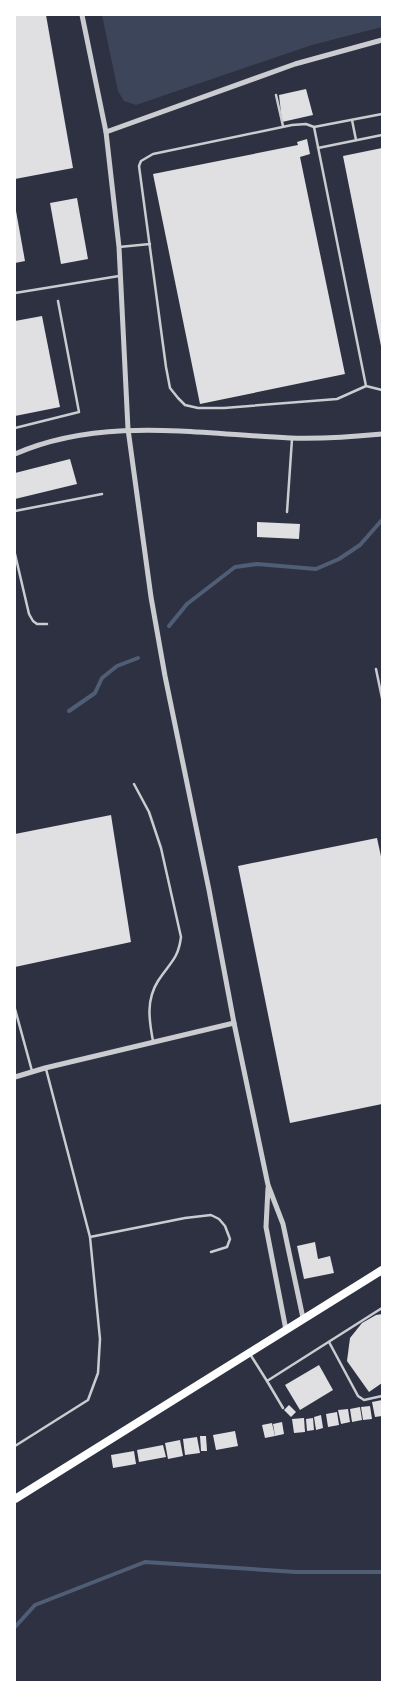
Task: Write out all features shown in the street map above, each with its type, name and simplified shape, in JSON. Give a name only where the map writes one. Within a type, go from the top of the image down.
[{"type":"main road","points":[[15,1499],[382,1270]]},
{"type":"street","points":[[82,15],[106,132],[120,247],[128,429],[152,606],[234,1023],[268,1185],[283,1224],[304,1318]]},
{"type":"street","points":[[106,132],[295,64],[382,40]]},
{"type":"street","points":[[15,454],[31,447],[71,437],[95,432],[128,429],[292,438],[382,434]]},
{"type":"street","points":[[15,1077],[32,1071],[234,1023]]},
{"type":"street","points":[[268,1185],[266,1227],[286,1330]]},
{"type":"lane","points":[[276,95],[283,126]]},
{"type":"lane","points":[[382,114],[314,127],[306,124],[283,126],[171,149],[153,154],[141,161],[139,166],[170,388],[185,405],[198,408],[224,408],[337,399],[366,386],[382,390]]},
{"type":"lane","points":[[352,120],[356,140]]},
{"type":"lane","points":[[314,127],[366,386]]},
{"type":"lane","points":[[318,148],[382,135]]},
{"type":"lane","points":[[120,247],[150,244]]},
{"type":"lane","points":[[15,294],[121,275]]},
{"type":"lane","points":[[15,428],[79,412],[58,301]]},
{"type":"lane","points":[[287,512],[292,438]]},
{"type":"lane","points":[[15,511],[102,494]]},
{"type":"lane","points":[[15,554],[29,614],[37,624],[46,624]]},
{"type":"lane","points":[[376,670],[382,698]]},
{"type":"lane","points":[[134,784],[149,812],[161,848],[181,937],[179,949],[174,960],[158,981],[152,996],[148,1016],[153,1042]]},
{"type":"lane","points":[[15,1009],[32,1071]]},
{"type":"lane","points":[[15,1446],[88,1400],[98,1373],[100,1339],[90,1237],[45,1068]]},
{"type":"lane","points":[[90,1237],[185,1218],[212,1215],[225,1226],[230,1239],[227,1247],[211,1252]]},
{"type":"lane","points":[[267,1381],[382,1308]]},
{"type":"lane","points":[[329,1342],[358,1396],[364,1400],[382,1396]]},
{"type":"lane","points":[[249,1353],[283,1408]]},
{"type":"shaded area","points":[[102,15],[382,15],[382,27],[312,45],[136,105],[124,101],[118,91]]},
{"type":"building","points":[[15,15],[46,15],[73,168],[15,179]]},
{"type":"building","points":[[306,89],[313,115],[282,122],[279,95]]},
{"type":"building","points":[[307,139],[310,154],[300,157],[345,374],[200,404],[153,174],[298,145],[297,142]]},
{"type":"building","points":[[382,148],[382,346],[381,346],[343,156]]},
{"type":"building","points":[[77,198],[88,259],[61,264],[50,203]]},
{"type":"building","points":[[15,212],[25,261],[15,263]]},
{"type":"building","points":[[42,316],[60,407],[15,416],[15,321]]},
{"type":"building","points":[[70,459],[77,484],[15,499],[15,473]]},
{"type":"building","points":[[257,522],[300,524],[299,539],[257,537]]},
{"type":"building","points":[[111,815],[131,942],[15,967],[15,834]]},
{"type":"building","points":[[377,838],[382,861],[382,1104],[290,1123],[238,866]]},
{"type":"building","points":[[315,1242],[318,1259],[330,1256],[334,1273],[304,1279],[297,1246]]},
{"type":"building","points":[[382,1314],[382,1383],[369,1392],[347,1361],[350,1338],[362,1323],[376,1315]]},
{"type":"building","points":[[319,1365],[333,1390],[300,1410],[285,1385]]},
{"type":"building","points":[[382,1400],[382,1416],[375,1417],[372,1402]]},
{"type":"building","points":[[289,1405],[296,1412],[291,1417],[284,1410]]},
{"type":"building","points":[[370,1406],[372,1419],[363,1420],[361,1407]]},
{"type":"building","points":[[360,1407],[362,1420],[352,1422],[350,1409]]},
{"type":"building","points":[[348,1409],[350,1422],[341,1424],[338,1410]]},
{"type":"building","points":[[337,1412],[339,1425],[328,1427],[326,1414]]},
{"type":"building","points":[[321,1415],[323,1428],[316,1430],[314,1417]]},
{"type":"building","points":[[304,1418],[305,1432],[294,1433],[292,1419]]},
{"type":"building","points":[[313,1418],[314,1430],[307,1431],[306,1419]]},
{"type":"building","points":[[282,1422],[284,1434],[275,1436],[273,1424]]},
{"type":"building","points":[[272,1423],[275,1436],[265,1438],[262,1425]]},
{"type":"building","points":[[235,1431],[238,1446],[216,1450],[213,1435]]},
{"type":"building","points":[[200,1436],[206,1436],[207,1451],[201,1451]]},
{"type":"building","points":[[197,1437],[200,1453],[185,1455],[183,1439]]},
{"type":"building","points":[[180,1440],[183,1456],[168,1459],[165,1443]]},
{"type":"building","points":[[163,1445],[166,1457],[139,1462],[137,1450]]},
{"type":"building","points":[[134,1451],[136,1464],[113,1468],[111,1455]]},
{"type":"waterway","points":[[169,626],[187,604],[235,567],[257,564],[316,569],[339,559],[360,545],[382,520]]},
{"type":"waterway","points":[[69,711],[95,693],[102,678],[117,666],[138,658]]},
{"type":"waterway","points":[[15,1627],[35,1605],[145,1562],[296,1572],[382,1572]]}]
